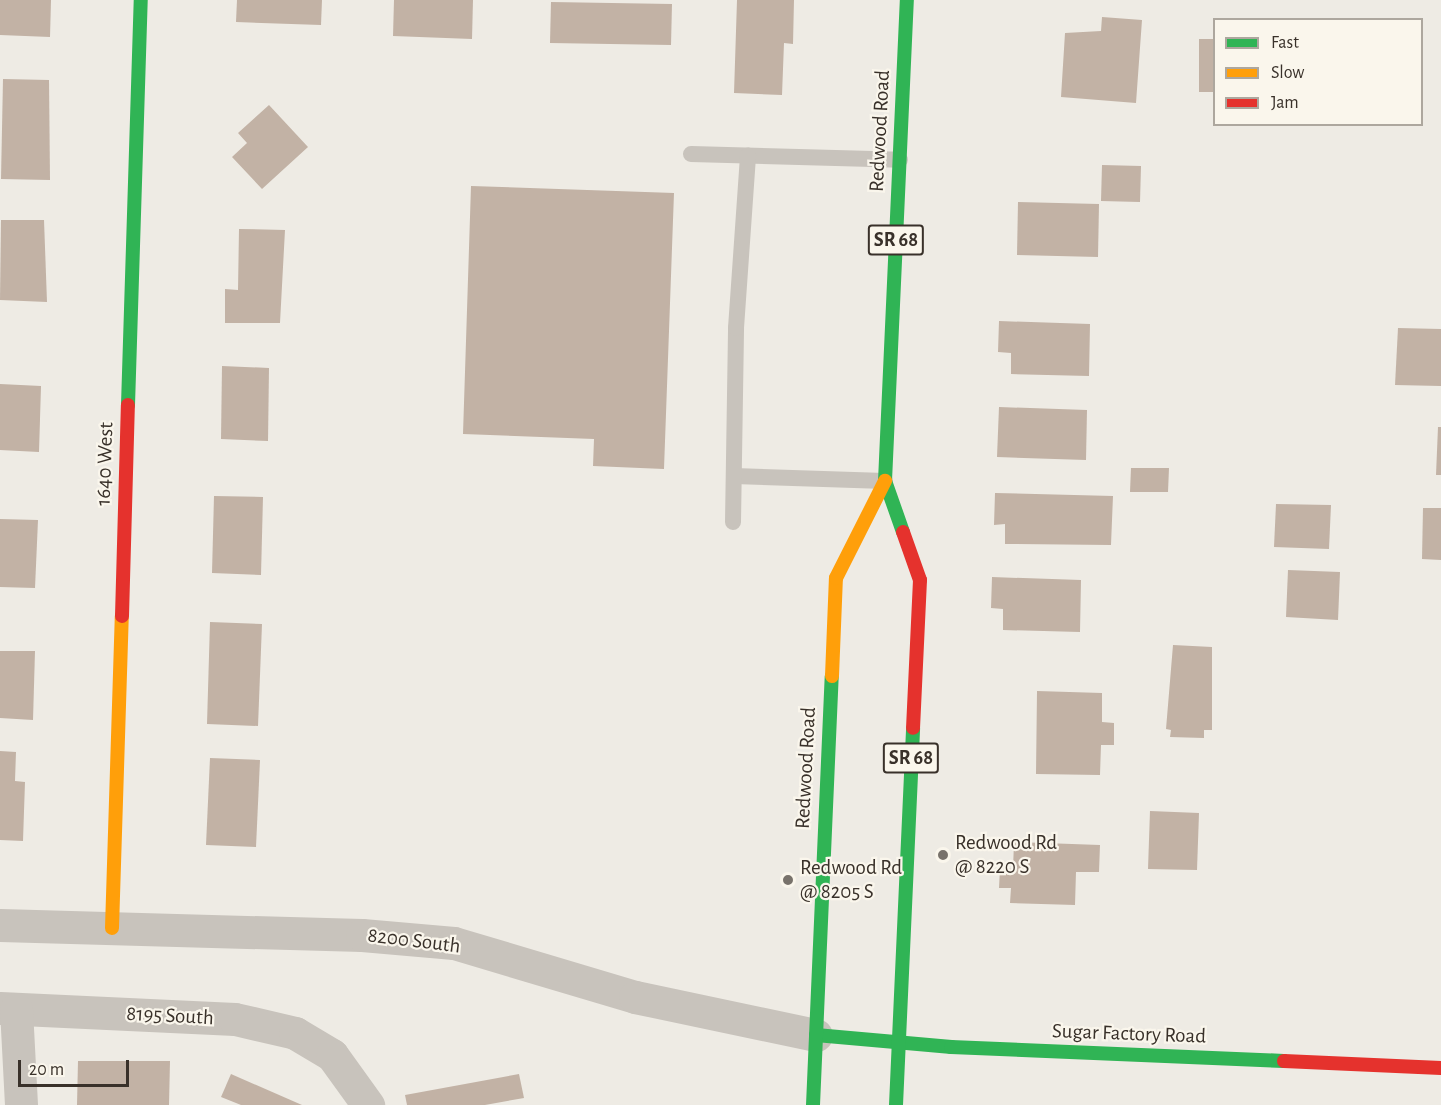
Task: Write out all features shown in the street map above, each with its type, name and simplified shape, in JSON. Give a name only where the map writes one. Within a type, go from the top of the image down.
[{"type":"main road","name":"1640 West","points":[[111,928],[141,0]]},
{"type":"main road","name":"Redwood Road","points":[[896,1105],[920,580],[885,481],[907,0]]},
{"type":"main road","name":"Redwood Road","points":[[813,1105],[836,578],[885,481]]},
{"type":"main road","name":"Sugar Factory Road","points":[[816,1035],[1441,1068]]},
{"type":"street","name":"8200 South","points":[[0,925],[362,935],[454,944],[635,997],[816,1035]]},
{"type":"street","name":"8195 South","points":[[8,1008],[235,1019],[295,1033],[332,1055],[368,1105]]},
{"type":"street","points":[[8,1008],[21,1105]]},
{"type":"lane","points":[[691,154],[900,160]]},
{"type":"lane","points":[[733,522],[736,328],[748,155]]},
{"type":"lane","points":[[734,476],[885,481]]},
{"type":"building","points":[[0,0],[51,0],[50,37],[0,35]]},
{"type":"building","points":[[237,0],[322,0],[321,25],[236,22]]},
{"type":"building","points":[[394,0],[473,0],[472,39],[393,36]]},
{"type":"building","points":[[737,0],[794,0],[793,44],[784,43],[782,95],[734,93]]},
{"type":"building","points":[[551,2],[672,4],[671,45],[550,43]]},
{"type":"building","points":[[1102,17],[1142,20],[1136,103],[1061,97],[1065,33],[1101,31]]},
{"type":"building","points":[[1199,39],[1213,39],[1213,92],[1199,92]]},
{"type":"building","points":[[3,79],[49,80],[50,180],[1,179]]},
{"type":"building","points":[[269,105],[308,147],[262,189],[232,157],[247,143],[238,133]]},
{"type":"building","points":[[1102,165],[1141,166],[1140,202],[1101,201]]},
{"type":"building","points":[[471,186],[674,193],[664,469],[593,466],[594,439],[463,434]]},
{"type":"building","points":[[1018,202],[1099,204],[1098,257],[1017,255]]},
{"type":"building","points":[[1,220],[44,220],[47,302],[0,300]]},
{"type":"building","points":[[239,229],[285,230],[280,323],[225,323],[225,289],[238,290]]},
{"type":"building","points":[[999,321],[1090,324],[1089,376],[1011,374],[1011,353],[998,352]]},
{"type":"building","points":[[1398,328],[1441,329],[1441,386],[1395,385]]},
{"type":"building","points":[[222,366],[269,368],[268,441],[221,439]]},
{"type":"building","points":[[0,384],[41,386],[39,452],[0,450]]},
{"type":"building","points":[[999,407],[1087,410],[1086,460],[997,457]]},
{"type":"building","points":[[1438,427],[1441,427],[1441,475],[1436,475]]},
{"type":"building","points":[[1131,468],[1169,468],[1168,492],[1130,492]]},
{"type":"building","points":[[995,493],[1113,496],[1111,545],[1005,544],[1005,524],[994,525]]},
{"type":"building","points":[[214,496],[263,497],[261,575],[212,573]]},
{"type":"building","points":[[1276,504],[1331,505],[1329,549],[1274,547]]},
{"type":"building","points":[[1423,508],[1441,508],[1441,560],[1422,559]]},
{"type":"building","points":[[0,519],[38,520],[35,588],[0,587]]},
{"type":"building","points":[[1288,570],[1340,572],[1338,620],[1286,617]]},
{"type":"building","points":[[992,577],[1081,580],[1080,632],[1003,630],[1003,609],[991,608]]},
{"type":"building","points":[[210,622],[262,624],[258,726],[207,724]]},
{"type":"building","points":[[1173,645],[1212,647],[1212,730],[1204,730],[1204,738],[1170,737],[1171,730],[1166,729]]},
{"type":"building","points":[[0,651],[35,651],[33,720],[0,718]]},
{"type":"building","points":[[1037,691],[1102,693],[1102,722],[1114,723],[1114,745],[1101,745],[1100,775],[1036,774]]},
{"type":"building","points":[[0,751],[16,752],[15,781],[25,782],[23,841],[0,840]]},
{"type":"building","points":[[210,758],[260,760],[256,847],[206,845]]},
{"type":"building","points":[[1150,811],[1199,813],[1197,870],[1148,869]]},
{"type":"building","points":[[1014,842],[1100,845],[1099,872],[1076,872],[1075,905],[1010,903],[1011,888],[999,888],[1000,868],[1013,869]]},
{"type":"building","points":[[78,1061],[170,1061],[169,1105],[77,1105]]},
{"type":"building","points":[[231,1074],[302,1105],[241,1105],[221,1097]]},
{"type":"building","points":[[519,1074],[524,1098],[485,1105],[407,1105],[405,1095]]},
{"type":"traffic: fast","points":[[128,405],[141,0]]},
{"type":"traffic: fast","points":[[903,532],[885,481],[907,0]]},
{"type":"traffic: fast","points":[[813,1105],[832,676]]},
{"type":"traffic: fast","points":[[896,1105],[913,728]]},
{"type":"traffic: fast","points":[[816,1035],[951,1047],[1284,1061]]},
{"type":"traffic: slow","points":[[832,676],[836,578],[885,481]]},
{"type":"traffic: slow","points":[[112,928],[122,616]]},
{"type":"traffic: jam","points":[[122,616],[128,405]]},
{"type":"traffic: jam","points":[[903,532],[920,580],[913,728]]},
{"type":"traffic: jam","points":[[1284,1061],[1441,1068]]},
{"type":"place","name":"Redwood Rd @ 8220 S","points":[[943,855]]},
{"type":"place","name":"Redwood Rd @ 8205 S","points":[[788,880]]}]
